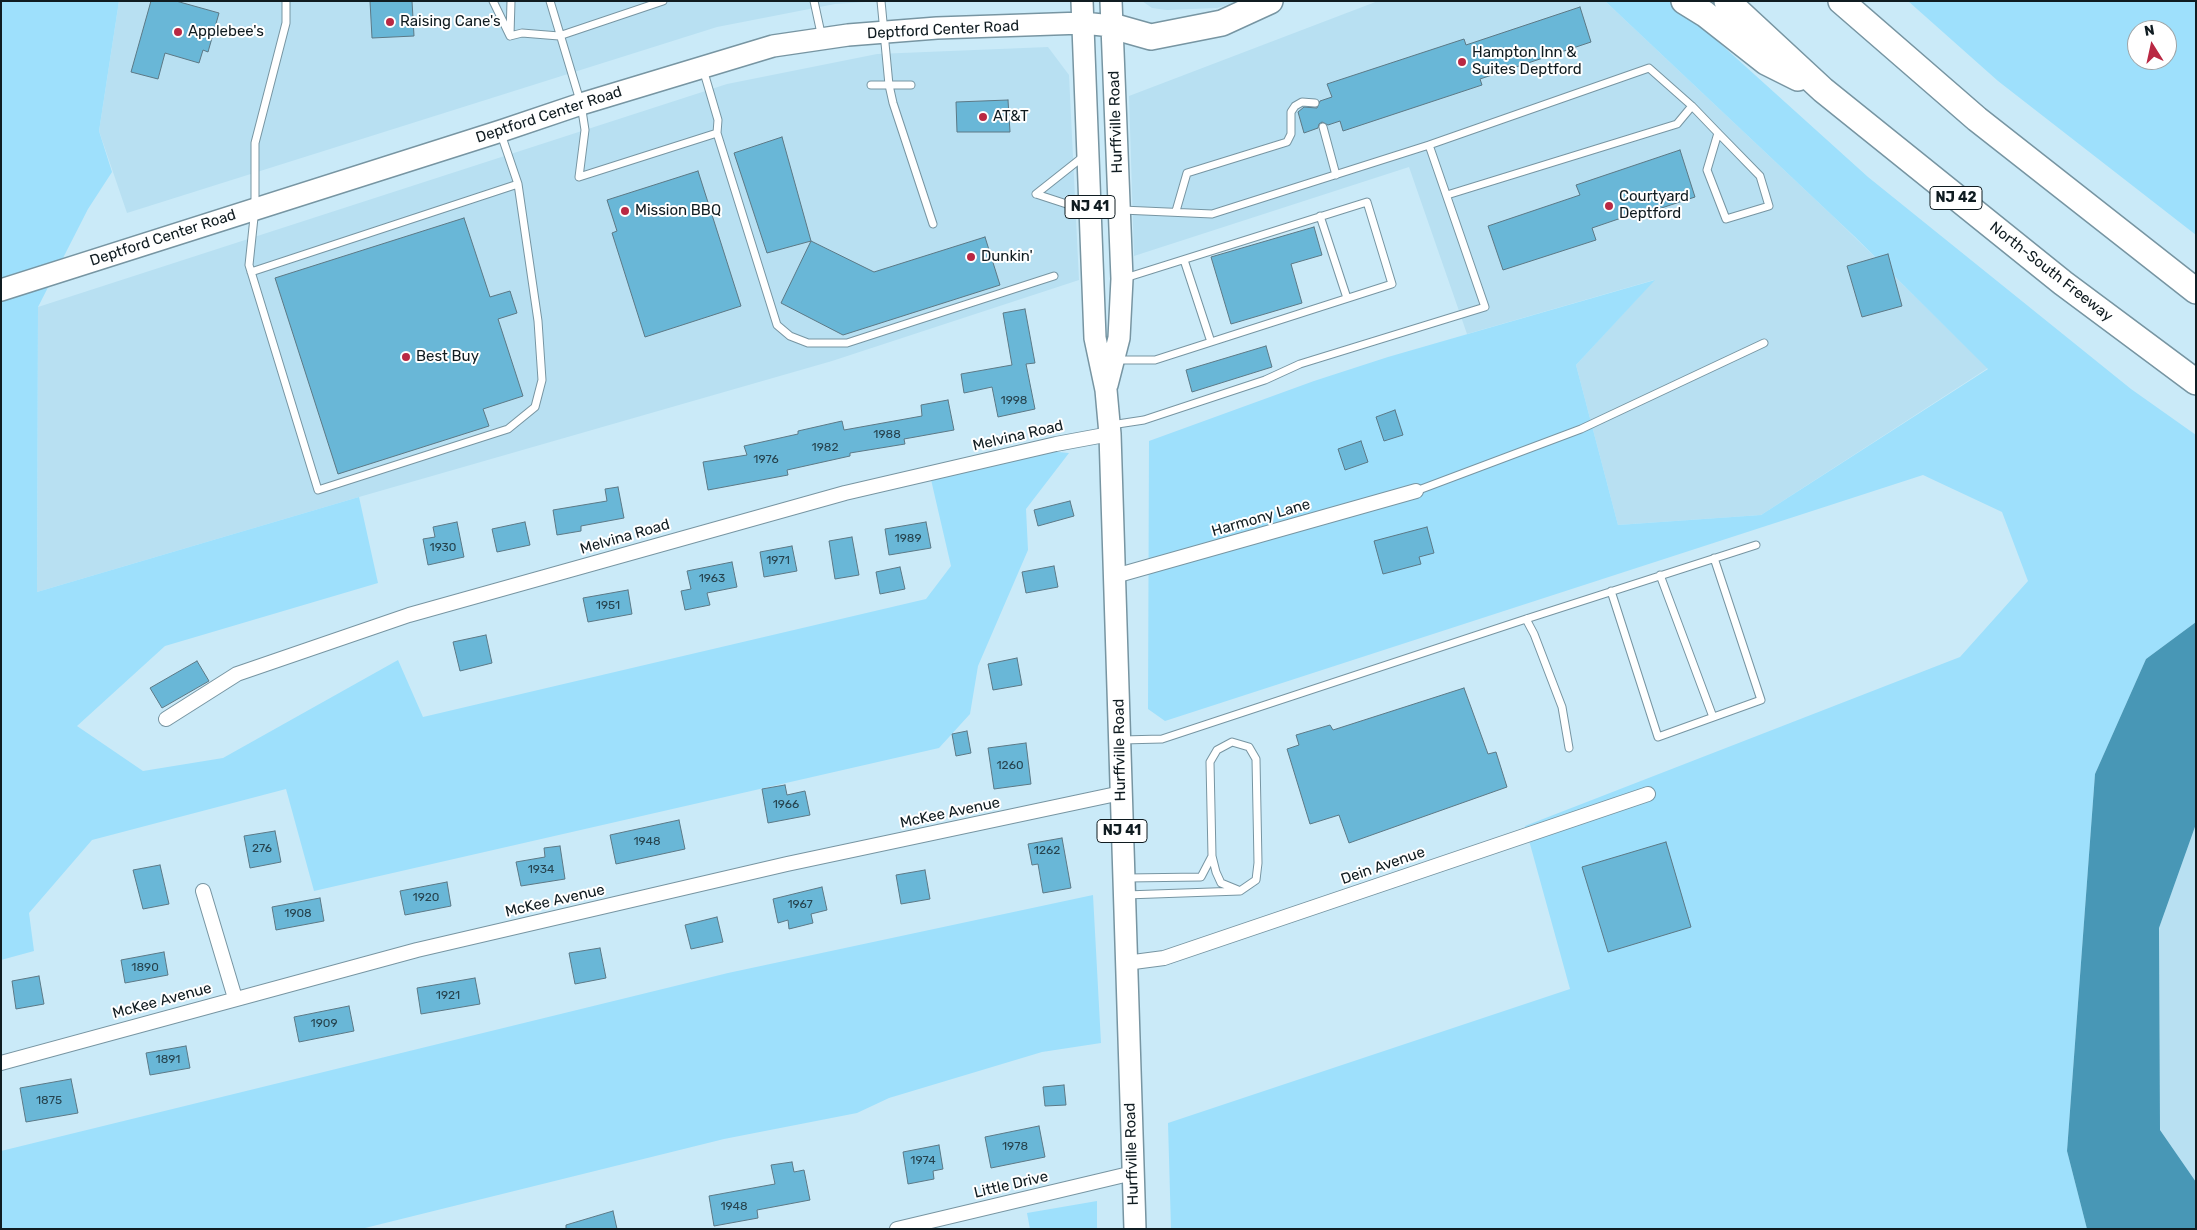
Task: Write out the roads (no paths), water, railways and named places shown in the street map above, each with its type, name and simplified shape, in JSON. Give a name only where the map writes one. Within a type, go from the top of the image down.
[{"type":"highway","points":[[1112,26],[1151,37],[1222,23],[1270,1]]},
{"type":"highway","points":[[1684,1],[1705,14],[1766,62],[1823,90]]},
{"type":"highway","name":"North-South Freeway","points":[[1727,1],[1823,90],[2063,282],[2196,382]]},
{"type":"highway","points":[[1841,1],[1977,119],[2196,291]]},
{"type":"main road","name":"Hurffville Road","points":[[1082,1],[1095,338],[1106,390],[1109,430],[1135,1229]]},
{"type":"main road","name":"Hurffville Road","points":[[1106,390],[1119,338],[1122,279],[1111,1]]},
{"type":"main road","name":"Deptford Center Road","points":[[1,290],[581,104],[773,46],[883,32],[1083,23],[1112,26]]},
{"type":"street","name":"Melvina Road","points":[[166,719],[237,674],[409,615],[845,493],[1109,430]]},
{"type":"street","name":"Harmony Lane","points":[[1115,576],[1416,490]]},
{"type":"street","name":"McKee Avenue","points":[[1,1063],[417,950],[787,864],[1120,793]]},
{"type":"street","name":"Dein Avenue","points":[[1126,964],[1164,958],[1648,794]]},
{"type":"street","points":[[203,892],[235,998]]},
{"type":"street","name":"Little Drive","points":[[897,1229],[1132,1173]]},
{"type":"lane","points":[[286,1],[286,23],[255,143],[255,208],[249,265],[318,490],[508,429],[535,407],[542,380],[538,321],[518,184],[500,131]]},
{"type":"lane","points":[[493,1],[510,36]]},
{"type":"lane","points":[[506,1],[511,10]]},
{"type":"lane","points":[[510,36],[511,1]]},
{"type":"lane","points":[[550,1],[581,104],[585,130],[579,176],[717,133]]},
{"type":"lane","points":[[510,36],[522,33],[559,36],[663,1]]},
{"type":"lane","points":[[814,1],[822,39]]},
{"type":"lane","points":[[881,1],[889,84],[893,103],[933,224]]},
{"type":"lane","points":[[702,67],[718,120],[717,133],[777,325],[790,336],[808,343],[847,344],[1054,276]]},
{"type":"lane","points":[[1119,210],[1212,214],[1429,145],[1649,68],[1692,106],[1760,176],[1770,206],[1726,219],[1707,170],[1718,133]]},
{"type":"lane","points":[[871,85],[911,84]]},
{"type":"lane","points":[[1176,211],[1187,173],[1287,142],[1291,134],[1291,112],[1295,106],[1302,102],[1315,103]]},
{"type":"lane","points":[[1447,195],[1676,124],[1692,106]]},
{"type":"lane","points":[[1323,127],[1336,175]]},
{"type":"lane","points":[[1109,430],[1265,380],[1300,364],[1486,307],[1429,145]]},
{"type":"lane","points":[[1088,153],[1036,194],[1090,211]]},
{"type":"lane","points":[[251,272],[518,184]]},
{"type":"lane","points":[[1113,360],[1156,360],[1392,284],[1367,202],[1122,279]]},
{"type":"lane","points":[[1320,216],[1347,298]]},
{"type":"lane","points":[[1184,260],[1211,342]]},
{"type":"lane","points":[[1416,490],[1581,429],[1764,342]]},
{"type":"lane","points":[[1120,740],[1162,739],[1526,618],[1756,545]]},
{"type":"lane","points":[[1611,591],[1658,737],[1761,700],[1714,558]]},
{"type":"lane","points":[[1660,575],[1713,717]]},
{"type":"lane","points":[[1526,618],[1562,707],[1570,748]]},
{"type":"lane","points":[[1124,886],[1240,892],[1256,880],[1258,863],[1256,759],[1248,747],[1232,742],[1217,750],[1210,762],[1212,856],[1221,883],[1240,892]]},
{"type":"lane","points":[[1124,886],[1201,877],[1212,856]]},
{"type":"place","name":"Raising Cane's","points":[[390,22]]},
{"type":"place","name":"Applebee's","points":[[178,32]]},
{"type":"place","name":"Hampton Inn & Suites Deptford","points":[[1462,62]]},
{"type":"place","name":"AT&T","points":[[983,117]]},
{"type":"place","name":"Courtyard Deptford","points":[[1609,206]]},
{"type":"place","name":"Mission BBQ","points":[[625,211]]},
{"type":"place","name":"Dunkin'","points":[[971,257]]},
{"type":"place","name":"Best Buy","points":[[406,357]]}]
